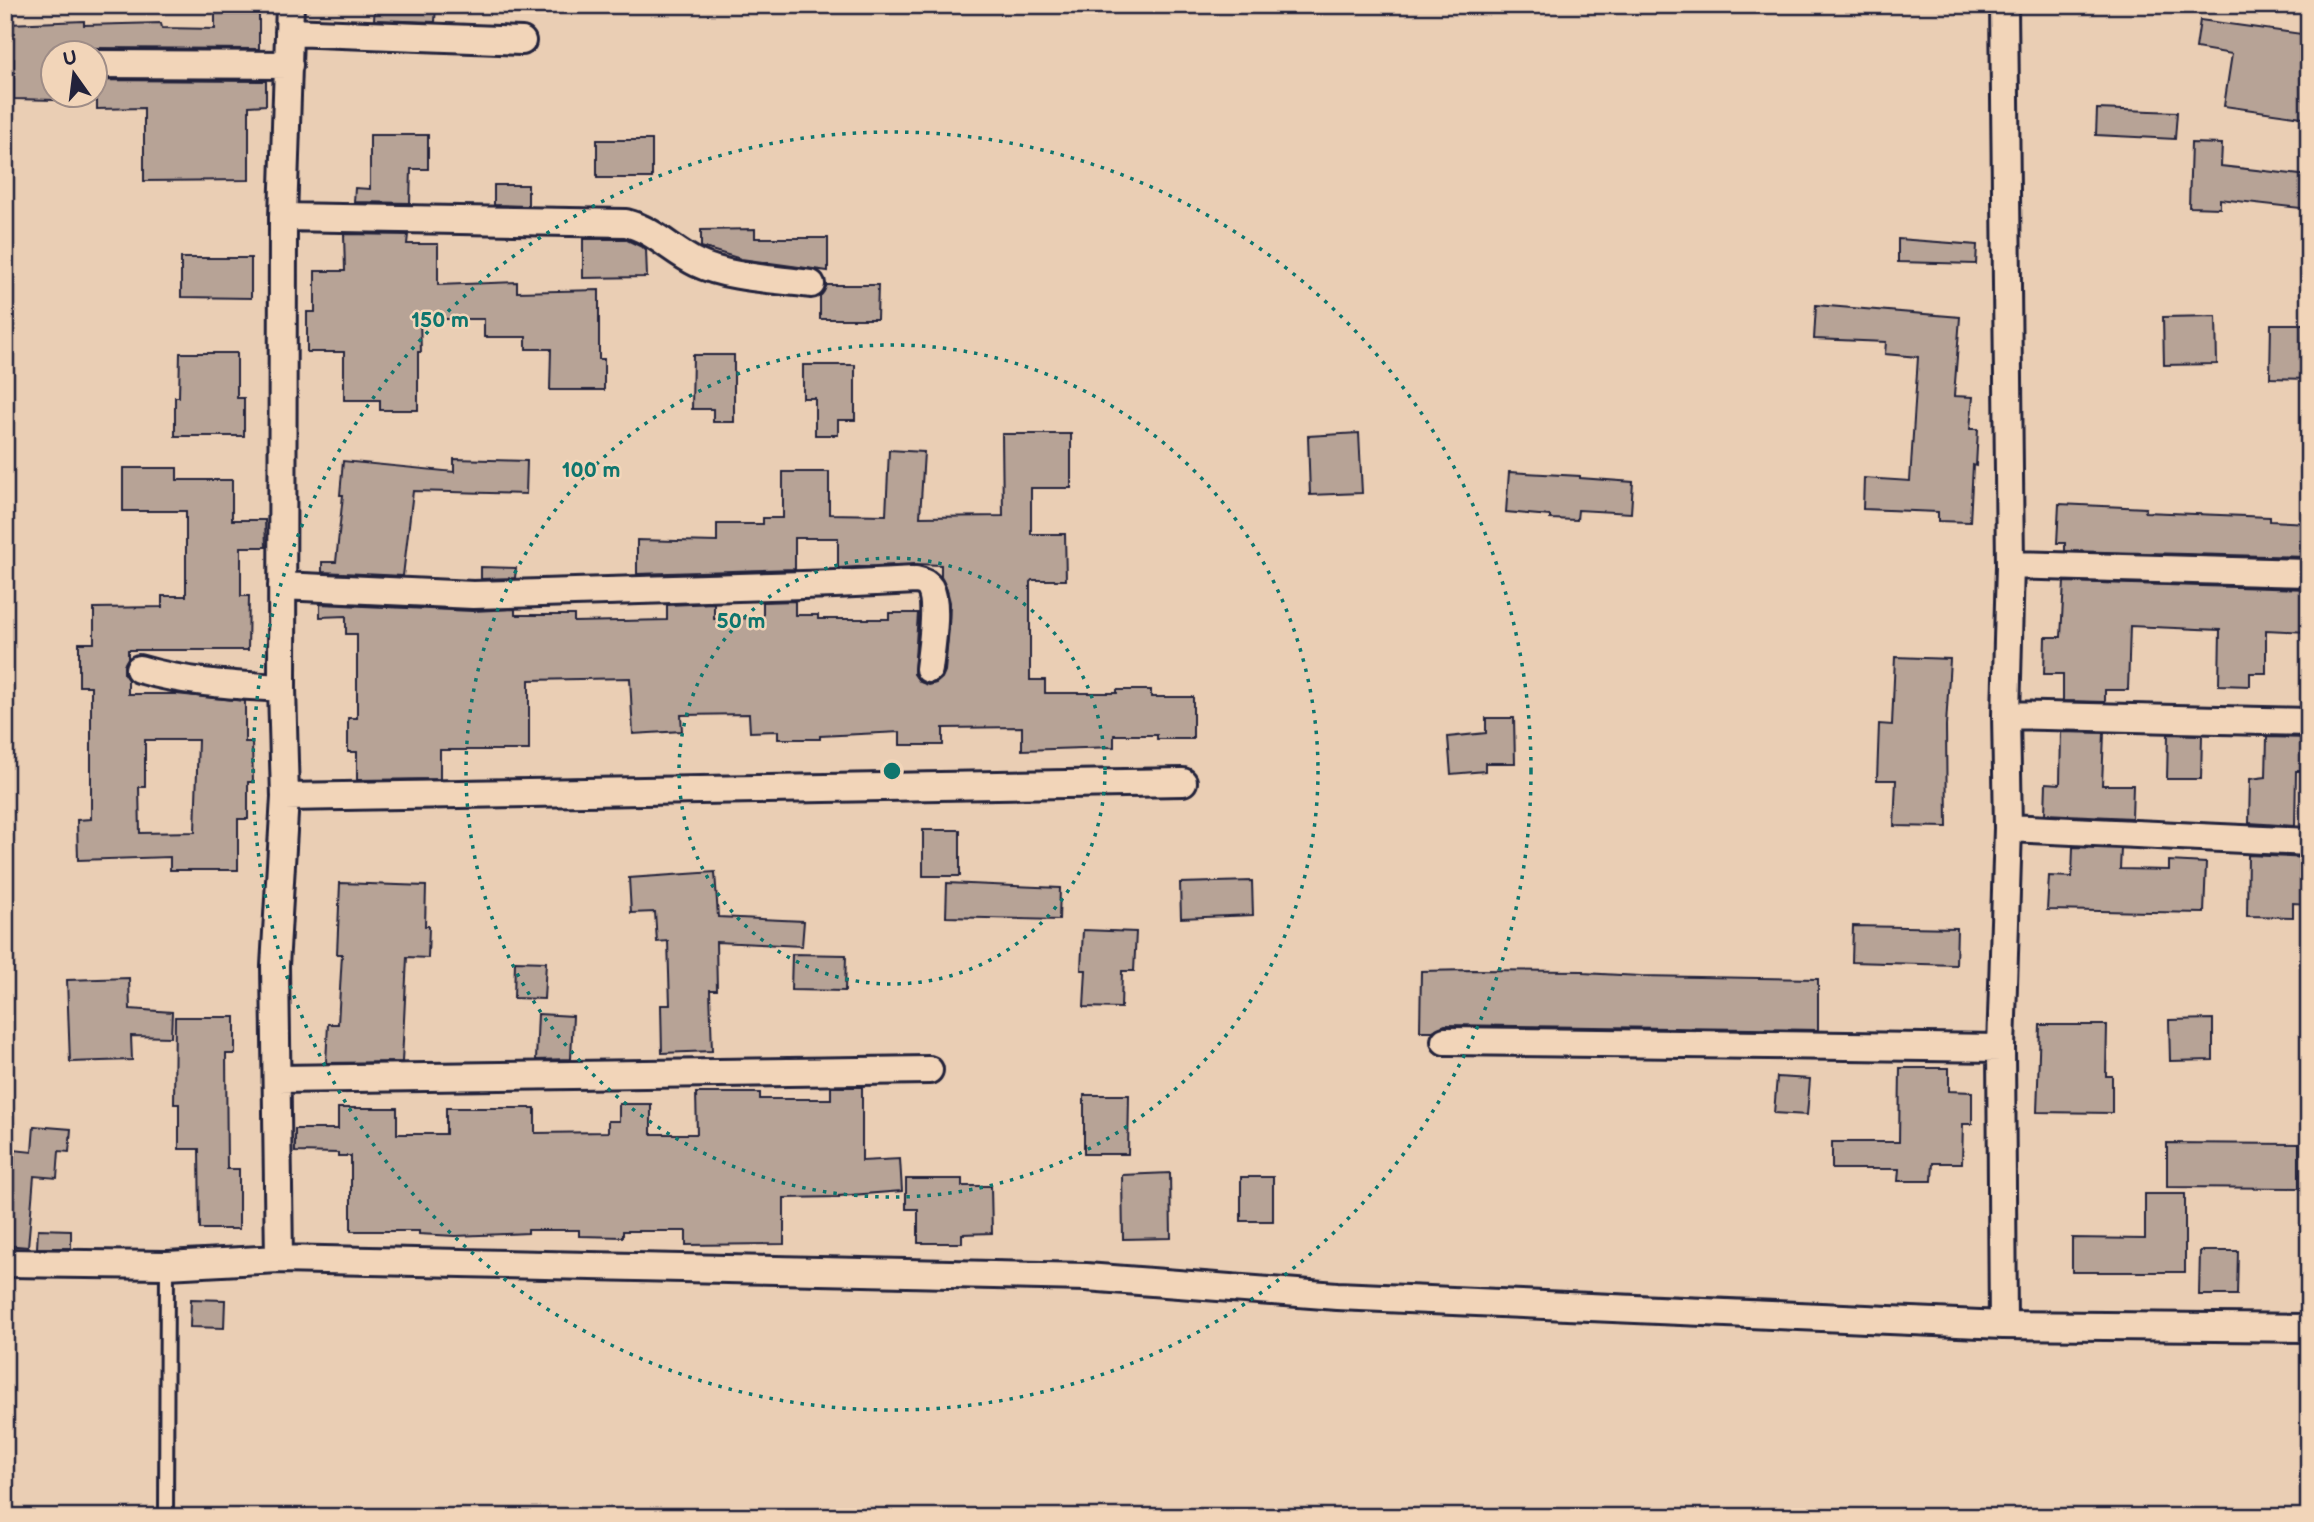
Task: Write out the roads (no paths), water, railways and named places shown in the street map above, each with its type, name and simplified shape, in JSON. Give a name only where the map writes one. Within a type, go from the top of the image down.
[{"type":"street","points":[[279,1259],[275,966],[285,797],[282,688],[283,217],[290,5]]},
{"type":"street","points":[[2003,1325],[2001,1048],[2008,828],[2006,715],[2010,565],[2004,5]]},
{"type":"street","points":[[289,32],[522,41]]},
{"type":"street","points":[[108,64],[289,65]]},
{"type":"street","points":[[283,217],[626,223],[643,227],[698,263],[724,272],[811,284]]},
{"type":"street","points":[[2010,565],[2309,573]]},
{"type":"street","points":[[282,586],[473,595],[916,580],[925,583],[931,589],[933,597],[929,669]]},
{"type":"street","points":[[139,669],[195,682],[282,688]]},
{"type":"street","points":[[2006,715],[2309,722]]},
{"type":"street","points":[[285,797],[1183,782]]},
{"type":"street","points":[[2008,828],[2309,842]]},
{"type":"street","points":[[1445,1041],[2001,1048]]},
{"type":"street","points":[[278,1079],[929,1070]]},
{"type":"street","points":[[5,1263],[167,1265],[279,1259],[1086,1277],[1337,1296],[2003,1325],[2309,1328]]},
{"type":"lane","points":[[166,1517],[167,1265]]}]
